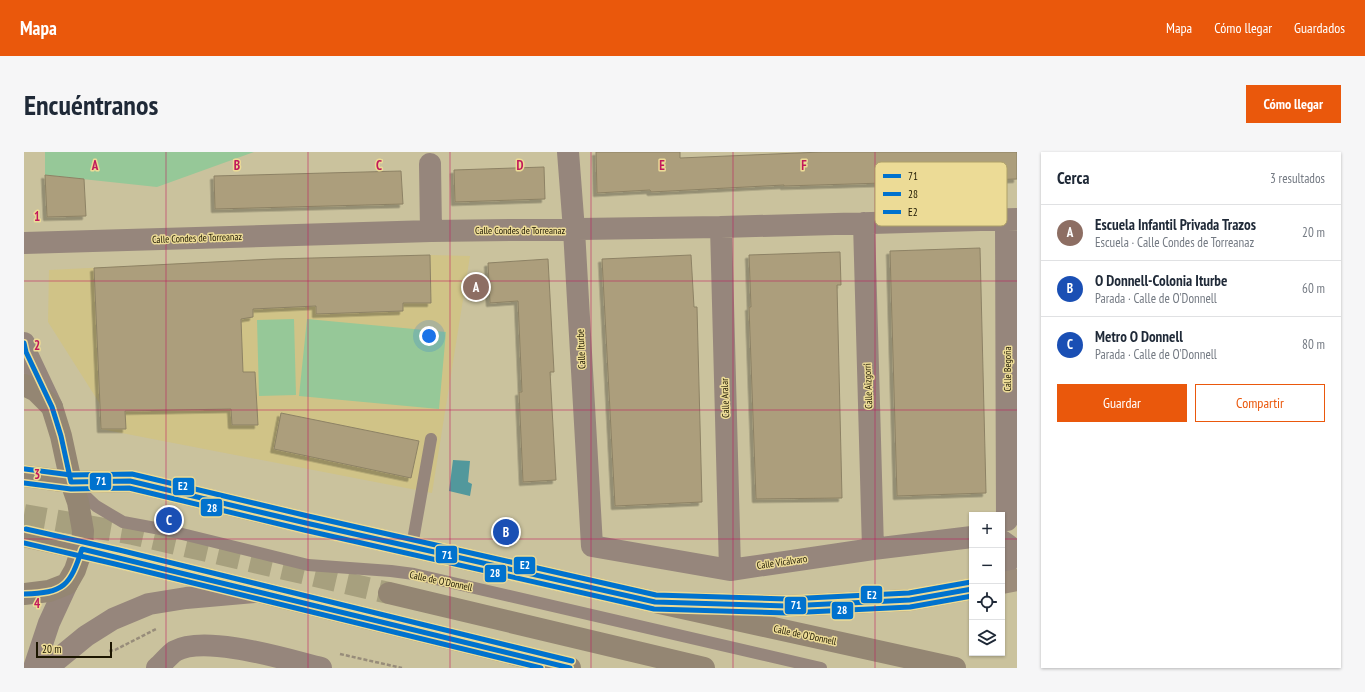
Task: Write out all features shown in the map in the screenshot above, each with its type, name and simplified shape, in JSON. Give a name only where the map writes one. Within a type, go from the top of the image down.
[{"type":"main road","points":[[24,385],[36,391],[52,407],[61,436],[70,482],[78,502],[83,531],[82,549],[75,570],[67,584],[49,591],[24,594]]},
{"type":"main road","name":"Calle de O'Donnell","points":[[24,476],[70,482],[130,481],[306,523],[955,668]]},
{"type":"main road","points":[[24,536],[259,591],[570,668]]},
{"type":"main road","points":[[389,593],[704,668]]},
{"type":"street","name":"Calle Iturbe","points":[[568,152],[574,230],[592,546]]},
{"type":"street","points":[[430,164],[431,231]]},
{"type":"street","name":"Calle Begoña","points":[[1008,517],[1012,219]]},
{"type":"street","name":"Calle Aizgorri","points":[[864,223],[873,545]]},
{"type":"street","name":"Calle Condes de Torreanaz","points":[[24,243],[431,231],[574,230],[875,223]]},
{"type":"street","name":"Calle Aralar","points":[[721,227],[730,564]]},
{"type":"street","points":[[24,343],[26,352],[52,407]]},
{"type":"street","name":"Calle Vicálvaro","points":[[592,546],[730,564],[873,545],[969,537]]},
{"type":"street","points":[[1005,566],[1010,553],[1009,542]]},
{"type":"street","points":[[1005,583],[1017,580]]},
{"type":"street","points":[[34,668],[49,623],[67,584]]},
{"type":"street","name":"Calle de O'Donnell","points":[[655,602],[787,606],[910,600],[969,590]]},
{"type":"street","points":[[47,668],[86,636],[113,619],[149,604],[186,598],[259,591]]},
{"type":"street","points":[[157,668],[175,651],[200,644],[253,651],[321,668]]},
{"type":"lane","points":[[412,546],[431,439]]},
{"type":"lane","name":"Calle de O'Donnell","points":[[70,482],[96,506],[123,522],[166,530],[308,565],[391,570],[414,574],[821,668]]},
{"type":"shaded area","points":[[430,255],[470,256],[432,493],[101,429],[100,404],[48,322],[49,270],[273,259]]},
{"type":"green space","points":[[45,152],[254,152],[157,187],[45,175]]},
{"type":"green space","points":[[294,319],[296,395],[259,396],[257,320]]},
{"type":"green space","points":[[307,319],[446,332],[439,409],[299,396]]},
{"type":"water","points":[[453,460],[470,461],[468,482],[472,484],[470,496],[449,491]]},
{"type":"building","points":[[596,152],[680,152],[680,158],[822,152],[1017,152],[1017,179],[1007,179],[1007,162],[875,162],[875,183],[784,185],[651,192],[650,190],[597,193]]},
{"type":"building","points":[[544,167],[545,199],[455,202],[454,170]]},
{"type":"building","points":[[401,171],[403,204],[215,209],[214,176]]},
{"type":"building","points":[[45,175],[84,179],[86,216],[47,217]]},
{"type":"building","points":[[980,248],[986,493],[897,496],[890,251]]},
{"type":"building","points":[[840,252],[841,285],[837,285],[842,498],[756,499],[749,307],[751,307],[749,255]]},
{"type":"building","points":[[430,255],[431,303],[403,303],[403,311],[316,314],[316,306],[253,309],[253,317],[241,319],[243,372],[255,372],[258,425],[232,425],[231,409],[125,411],[126,429],[101,429],[94,268],[273,259]]},
{"type":"building","points":[[691,255],[694,307],[697,307],[702,502],[615,506],[602,259]]},
{"type":"building","points":[[548,259],[554,372],[550,372],[556,480],[523,482],[519,392],[522,392],[518,301],[490,303],[488,263]]},
{"type":"building","points":[[281,413],[419,441],[411,478],[274,449]]},
{"type":"tunnel","points":[[24,515],[133,534],[389,593]]},
{"type":"transit line","name":"71","points":[[24,343],[26,352],[52,407],[61,436],[71,482],[130,481],[306,523],[655,602],[787,606],[910,600],[969,590]]},
{"type":"transit line","name":"E2","points":[[25,469],[71,475],[132,474],[308,516],[656,595],[787,599],[909,593],[969,582]]},
{"type":"transit line","name":"28","points":[[24,483],[71,489],[129,488],[304,530],[654,609],[787,613],[910,607],[969,597]]},
{"type":"transit line","name":"E2","points":[[26,529],[119,550],[572,661]]},
{"type":"transit line","name":"28","points":[[24,543],[541,668]]},
{"type":"transit line","name":"71","points":[[24,594],[48,592],[64,585],[74,572],[82,549],[570,668]]},
{"type":"place","name":"Escuela Infantil Privada Trazos","points":[[476,287]]},
{"type":"place","name":"Metro O Donnell","points":[[169,520]]},
{"type":"place","name":"O Donnell-Colonia Iturbe","points":[[506,532]]}]
